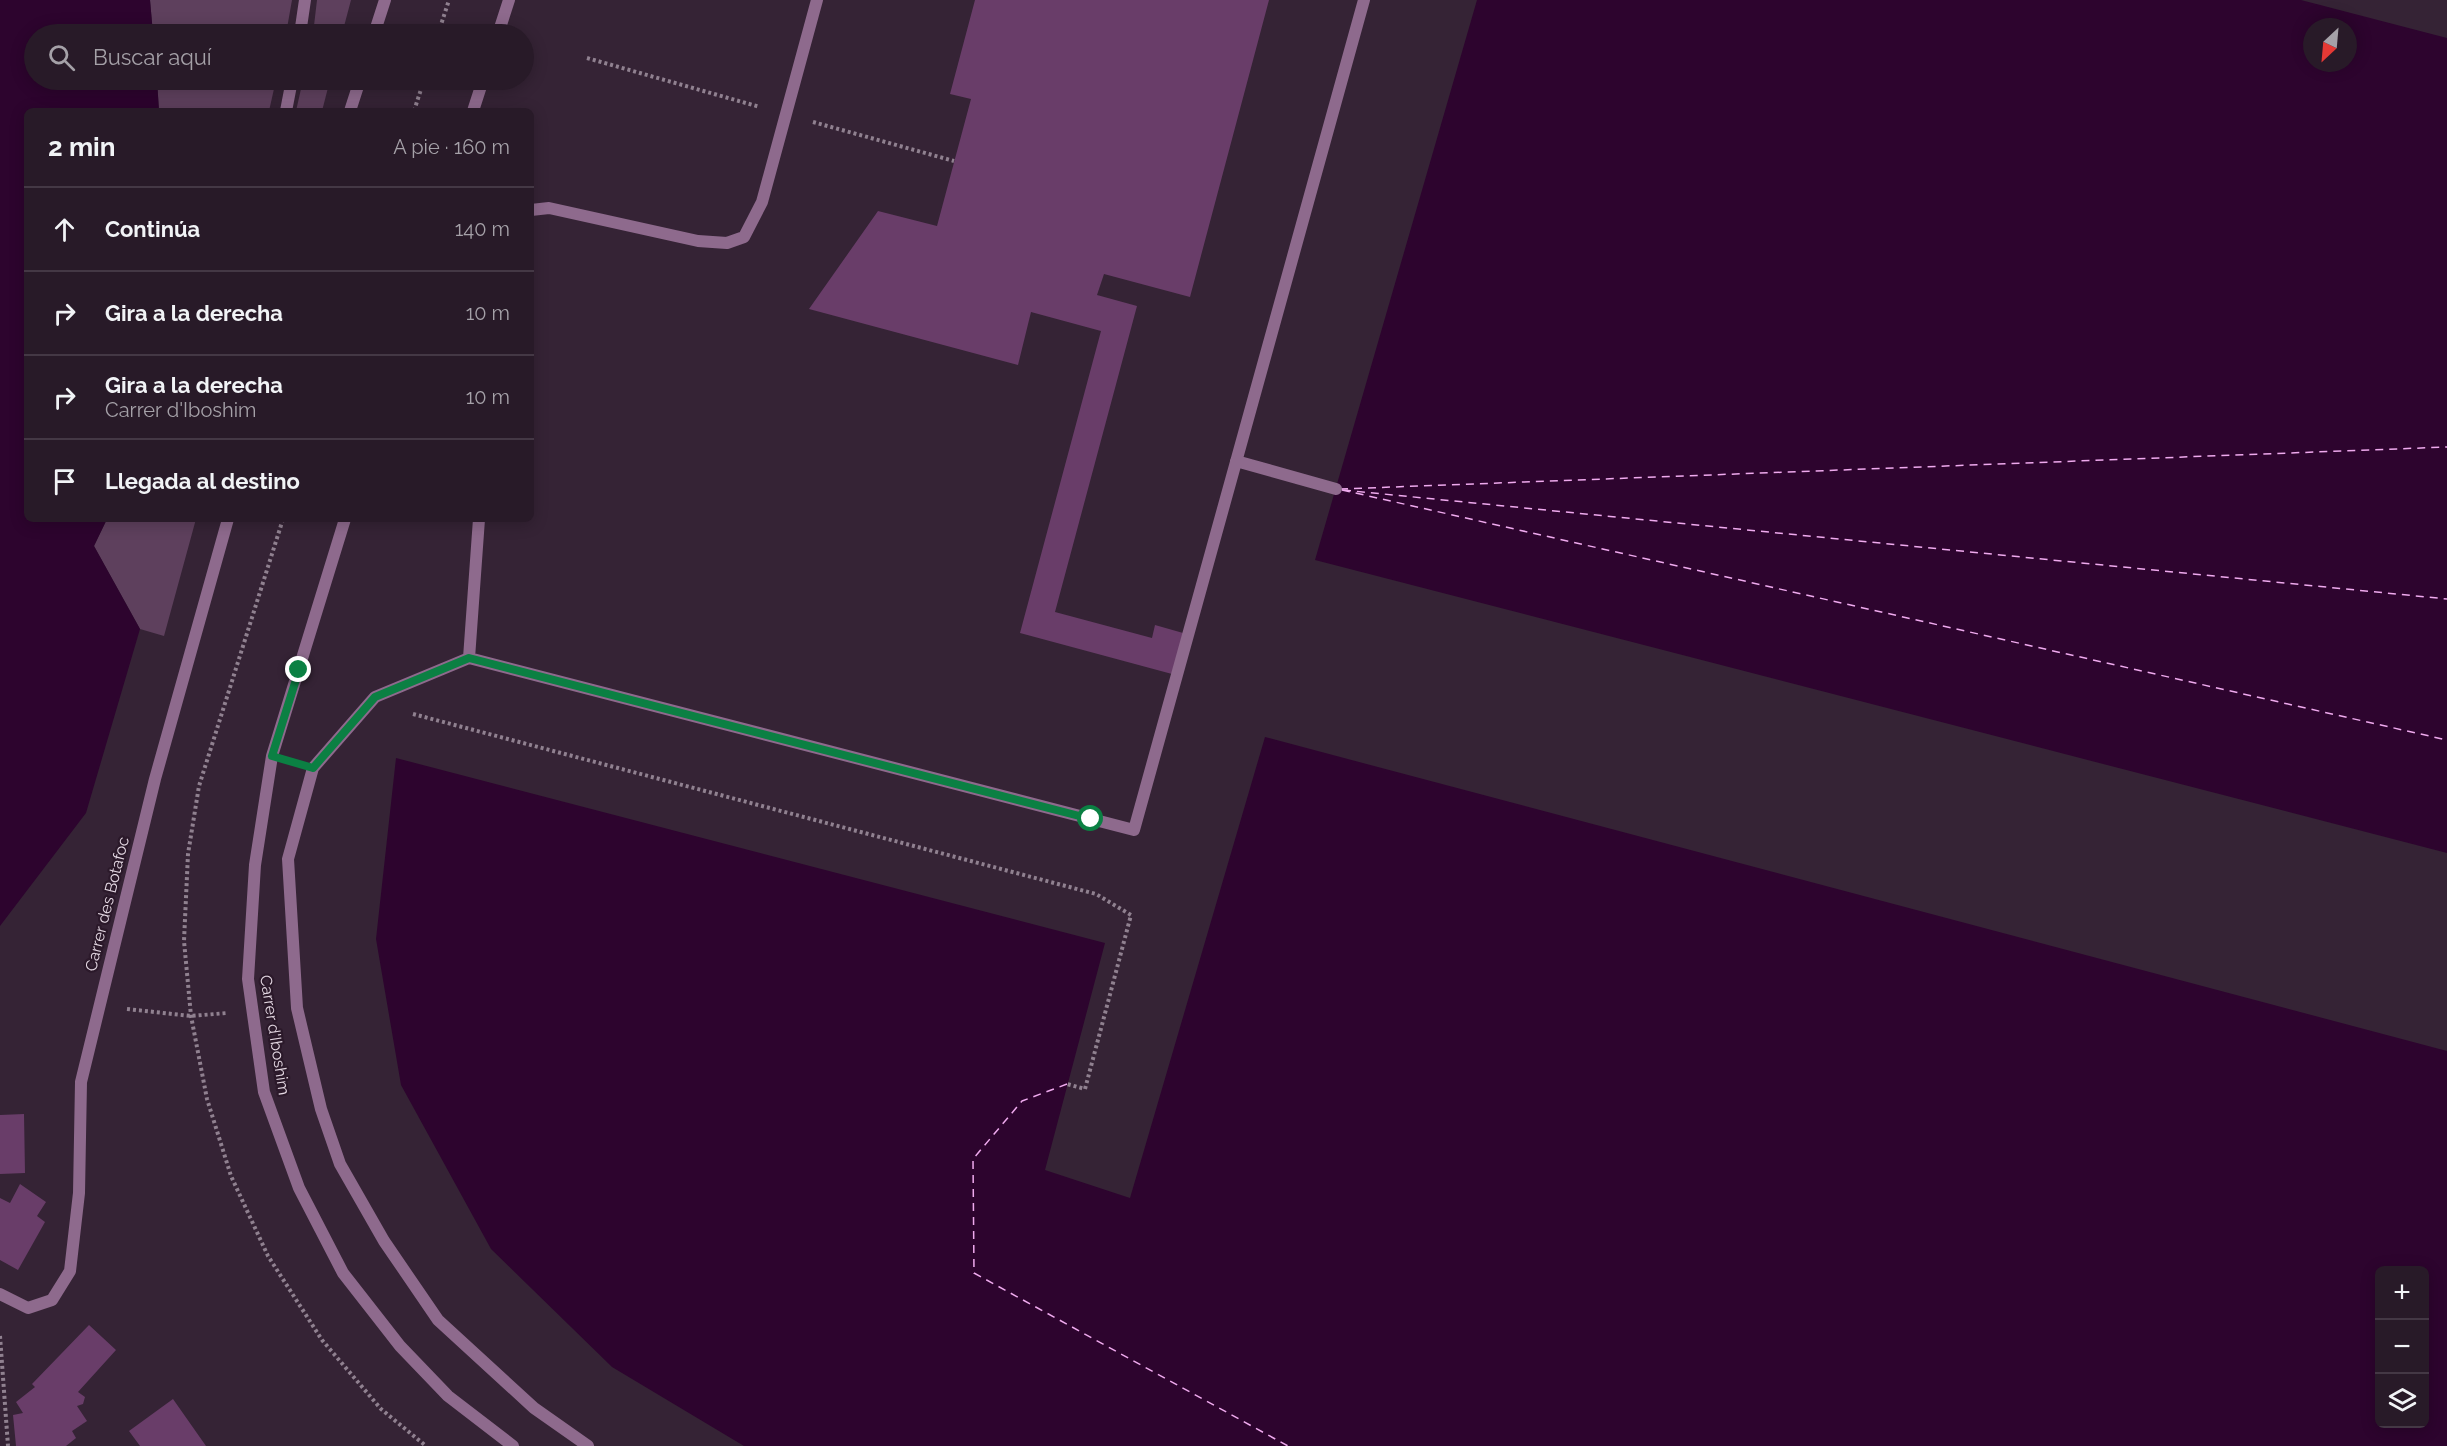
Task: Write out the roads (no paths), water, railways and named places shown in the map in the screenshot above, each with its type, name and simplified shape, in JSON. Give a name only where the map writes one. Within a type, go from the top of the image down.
[{"type":"street","points":[[301,24],[305,0]]},
{"type":"street","points":[[377,24],[385,0]]},
{"type":"street","points":[[501,24],[509,0]]},
{"type":"street","points":[[534,210],[549,208],[698,241],[727,243],[744,237],[762,202],[817,0]]},
{"type":"street","points":[[588,1446],[534,1408],[438,1320],[384,1241],[340,1164],[321,1109],[297,1008],[288,859],[313,768],[375,697],[469,658],[1134,830],[1364,0]]},
{"type":"street","points":[[287,108],[290,90]]},
{"type":"street","points":[[351,108],[357,90]]},
{"type":"street","points":[[474,108],[480,90]]},
{"type":"street","points":[[1236,461],[1336,489]]},
{"type":"street","name":"Carrer des Botafoc","points":[[0,1294],[28,1308],[52,1300],[70,1271],[79,1193],[81,1082],[155,779],[227,522]]},
{"type":"street","name":"Carrer d'Iboshim","points":[[344,522],[272,756],[255,865],[248,978],[264,1092],[299,1188],[343,1274],[400,1346],[448,1396],[513,1446]]},
{"type":"street","points":[[469,658],[479,522]]}]
